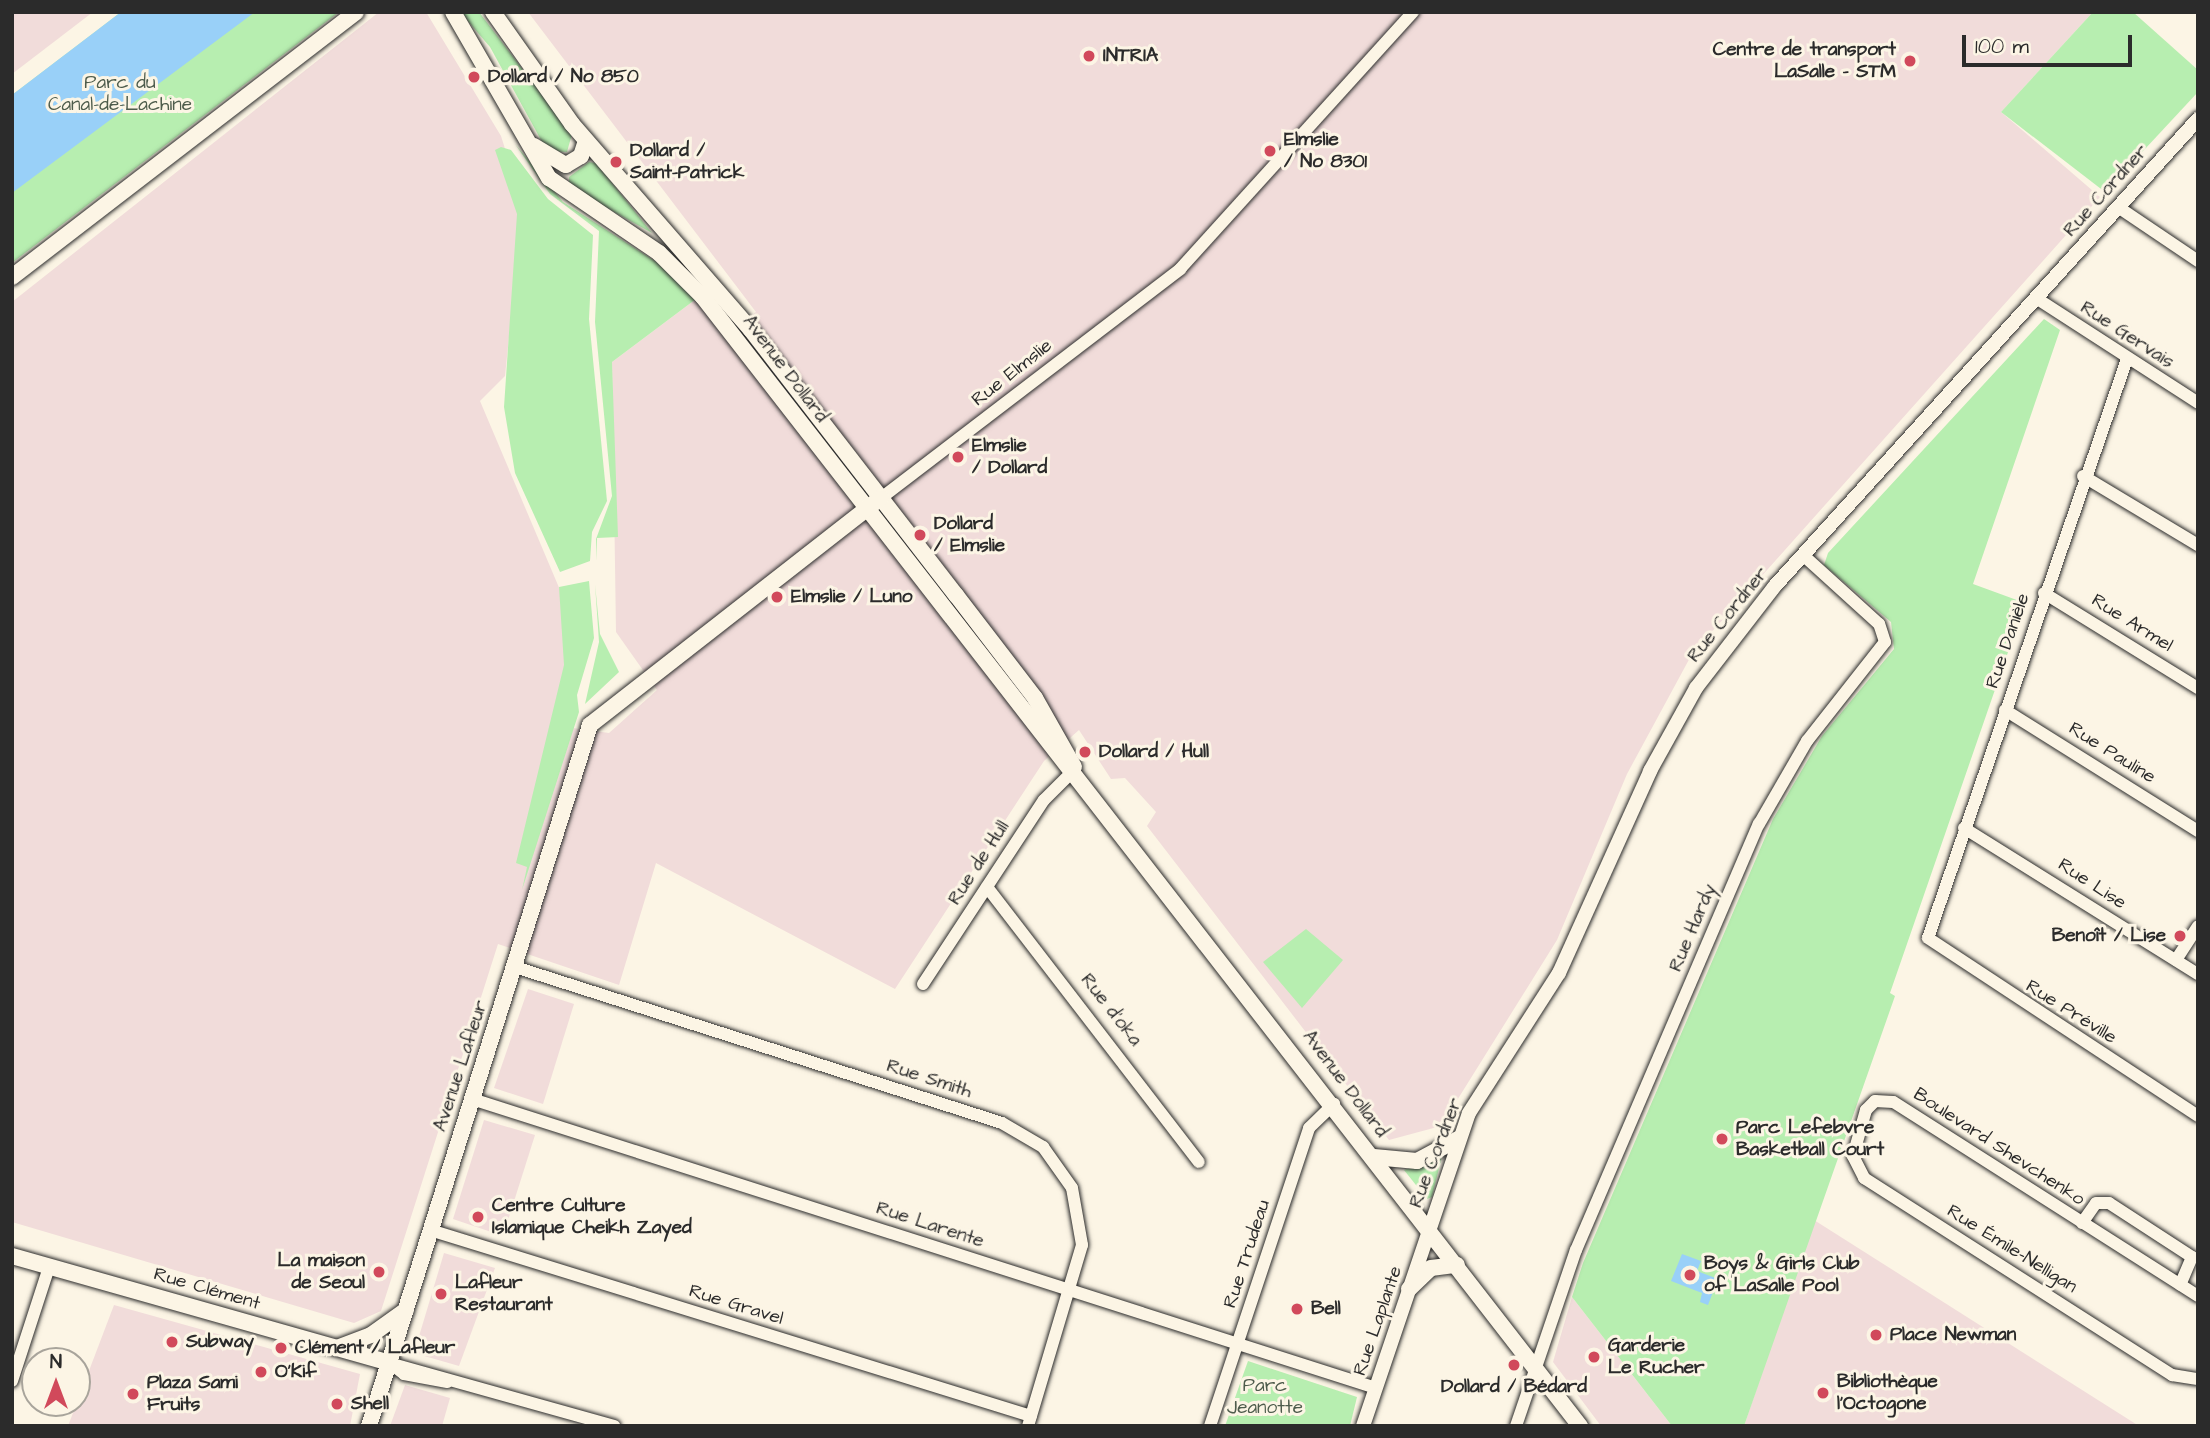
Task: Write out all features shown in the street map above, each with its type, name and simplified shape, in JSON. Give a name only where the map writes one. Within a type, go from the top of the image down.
[{"type":"main road","points":[[12,277],[356,12]]},
{"type":"main road","name":"Avenue Dollard","points":[[453,12],[524,137],[563,193],[659,253],[694,287],[1050,748],[1075,769]]},
{"type":"main road","name":"Avenue Dollard","points":[[493,12],[586,141],[729,303],[1035,698],[1075,769],[1580,1426]]},
{"type":"main road","points":[[524,137],[561,165],[578,159],[586,141]]},
{"type":"main road","name":"Rue Elmslie","points":[[593,719],[881,498]]},
{"type":"main road","name":"Avenue Lafleur","points":[[369,1426],[593,719]]},
{"type":"main road","points":[[1374,1157],[1417,1161],[1458,1139]]},
{"type":"main road","name":"Rue Clément","points":[[12,1256],[390,1363]]},
{"type":"main road","points":[[1409,1289],[1431,1268],[1457,1265]]},
{"type":"main road","points":[[337,1348],[371,1335],[406,1310]]},
{"type":"street","name":"Rue Elmslie","points":[[881,498],[1180,269],[1413,12]]},
{"type":"street","name":"Rue Cordner","points":[[1428,1228],[1458,1139],[1474,1104],[1559,973],[1677,719],[1735,632],[2198,119]]},
{"type":"street","points":[[2118,207],[2198,261]]},
{"type":"street","name":"Rue Gervais","points":[[2036,298],[2198,403]]},
{"type":"street","name":"Rue Danièle","points":[[1928,938],[2083,476],[2127,359]]},
{"type":"street","points":[[2083,476],[2198,545]]},
{"type":"street","name":"Rue Hardy","points":[[1535,1367],[1576,1250],[1759,824],[1807,741],[1885,642],[1879,624],[1803,555]]},
{"type":"street","name":"Rue Armel","points":[[2044,593],[2198,688]]},
{"type":"street","name":"Rue Pauline","points":[[2005,710],[2198,831]]},
{"type":"street","name":"Rue de Hull","points":[[923,984],[1047,796],[1075,769]]},
{"type":"street","name":"Rue Lise","points":[[1964,828],[2198,974]]},
{"type":"street","name":"Rue d'oka","points":[[987,887],[1199,1162]]},
{"type":"street","points":[[2176,960],[2198,926]]},
{"type":"street","name":"Rue Préville","points":[[1928,938],[2198,1116]]},
{"type":"street","name":"Rue Smith","points":[[515,967],[1017,1129],[1055,1160],[1076,1198],[1082,1245],[1072,1290],[1029,1421]]},
{"type":"street","name":"Rue Larente","points":[[472,1099],[1376,1388]]},
{"type":"street","name":"Boulevard Shevchenko","points":[[1863,1117],[1875,1101],[1893,1102],[2198,1296]]},
{"type":"street","name":"Rue Trudeau","points":[[1210,1426],[1308,1128],[1334,1104]]},
{"type":"street","name":"Rue Émile-Nelligan","points":[[1863,1117],[1853,1156],[1864,1178],[2172,1375],[2198,1379]]},
{"type":"street","name":"Boulevard Shevchenko","points":[[2082,1223],[2096,1203],[2109,1203],[2192,1256],[2180,1284]]},
{"type":"street","name":"Rue Laplante","points":[[1363,1426],[1428,1228]]},
{"type":"street","name":"Rue Gravel","points":[[430,1230],[1029,1421]]},
{"type":"street","points":[[12,1381],[50,1267]]},
{"type":"street","name":"Rue Clément","points":[[390,1363],[411,1376],[465,1384],[614,1426]]},
{"type":"street","points":[[1516,1426],[1535,1367]]},
{"type":"shaded area","points":[[12,12],[93,12],[12,74]]},
{"type":"shaded area","points":[[379,12],[426,12],[501,136],[513,174],[521,221],[505,376],[480,401],[574,623],[565,727],[609,733],[657,690],[616,632],[612,362],[696,299],[724,336],[756,312],[528,12],[2093,12],[2001,112],[2100,197],[1692,654],[1627,774],[1557,940],[1441,1126],[1389,1140],[1147,826],[1156,812],[1125,778],[1111,779],[1079,730],[1044,761],[895,989],[656,863],[619,985],[498,944],[381,1311],[354,1323],[12,1222],[12,302]]},
{"type":"shaded area","points":[[528,989],[574,1004],[543,1104],[494,1088]]},
{"type":"shaded area","points":[[484,1120],[535,1135],[503,1236],[453,1219]]},
{"type":"shaded area","name":"Place Newman","points":[[1814,1220],[2139,1426],[1744,1426]]},
{"type":"shaded area","points":[[444,1253],[495,1268],[459,1366],[414,1353]]},
{"type":"shaded area","points":[[1572,1297],[1672,1426],[1601,1426],[1553,1362]]},
{"type":"shaded area","points":[[114,1305],[360,1374],[350,1426],[68,1426],[71,1417],[91,1417],[91,1366]]},
{"type":"shaded area","points":[[405,1385],[450,1398],[442,1426],[390,1426]]},
{"type":"green space","name":"Parc du Canal-de-Lachine","points":[[121,12],[339,12],[12,263],[12,95]]},
{"type":"green space","points":[[460,12],[479,12],[572,134],[567,152],[547,151],[490,47]]},
{"type":"green space","points":[[2093,12],[2133,12],[2198,70],[2198,92],[2105,192],[2001,112]]},
{"type":"green space","points":[[515,144],[563,202],[661,265],[696,299],[612,362],[618,537],[597,538],[597,561],[596,539],[612,496],[595,322],[599,231],[550,194]]},
{"type":"green space","points":[[501,147],[511,150],[548,199],[593,235],[589,319],[607,501],[592,532],[590,561],[560,572],[515,473],[504,407],[517,214],[495,150]]},
{"type":"green space","points":[[589,162],[596,163],[652,233],[569,187],[569,177]]},
{"type":"green space","points":[[2044,319],[2060,330],[1973,584],[2025,603],[1890,993],[1895,996],[1744,1426],[1672,1426],[1572,1297],[1583,1263],[1773,819],[1822,736],[1894,649],[1891,622],[1824,565],[1828,553]]},
{"type":"green space","points":[[589,581],[594,638],[577,695],[579,712],[522,890],[527,867],[516,863],[564,665],[559,587]]},
{"type":"green space","points":[[595,584],[600,634],[619,672],[585,704],[599,642]]},
{"type":"green space","points":[[1306,929],[1343,960],[1302,1008],[1263,962]]},
{"type":"green space","points":[[1442,1156],[1432,1197],[1427,1199],[1404,1170]]},
{"type":"green space","name":"Parc Jeanotte","points":[[1248,1361],[1357,1397],[1350,1426],[1225,1426]]},
{"type":"water","points":[[121,12],[255,12],[12,193],[12,95]]},
{"type":"water","name":"Boys & Girls Club of LaSalle Pool","points":[[1682,1254],[1701,1261],[1697,1271],[1718,1279],[1708,1305],[1700,1302],[1702,1293],[1671,1281]]},
{"type":"place","name":"INTRIA","points":[[1089,56]]},
{"type":"place","name":"Centre de transport LaSalle - STM","points":[[1910,61]]},
{"type":"place","name":"Dollard / No 850","points":[[474,77]]},
{"type":"place","name":"Elmslie / No 8301","points":[[1270,151]]},
{"type":"place","name":"Dollard / Saint-Patrick","points":[[616,162]]},
{"type":"place","name":"Elmslie / Dollard","points":[[958,457]]},
{"type":"place","name":"Dollard / Elmslie","points":[[920,535]]},
{"type":"place","name":"Elmslie / Luno","points":[[777,597]]},
{"type":"place","name":"Dollard / Hull","points":[[1085,752]]},
{"type":"place","name":"Benoît / Lise","points":[[2180,936]]},
{"type":"place","name":"Parc Lefebvre Basketball Court","points":[[1722,1139]]},
{"type":"place","name":"Centre Culture Islamique Cheikh Zayed","points":[[478,1217]]},
{"type":"place","name":"La maison de Seoul","points":[[379,1272]]},
{"type":"place","name":"Boys & Girls Club of LaSalle Pool","points":[[1690,1275]]},
{"type":"place","name":"Lafleur Restaurant","points":[[441,1294]]},
{"type":"place","name":"Bell","points":[[1297,1309]]},
{"type":"place","name":"Place Newman","points":[[1876,1335]]},
{"type":"place","name":"Subway","points":[[172,1342]]},
{"type":"place","name":"Clément / Lafleur","points":[[281,1348]]},
{"type":"place","name":"Garderie Le Rucher","points":[[1594,1357]]},
{"type":"place","name":"Dollard / Bédard","points":[[1514,1365]]},
{"type":"place","name":"O'Kif","points":[[261,1372]]},
{"type":"place","name":"Bibliothèque l'Octogone","points":[[1823,1393]]},
{"type":"place","name":"Plaza Sami Fruits","points":[[133,1394]]},
{"type":"place","name":"Shell","points":[[337,1404]]}]
